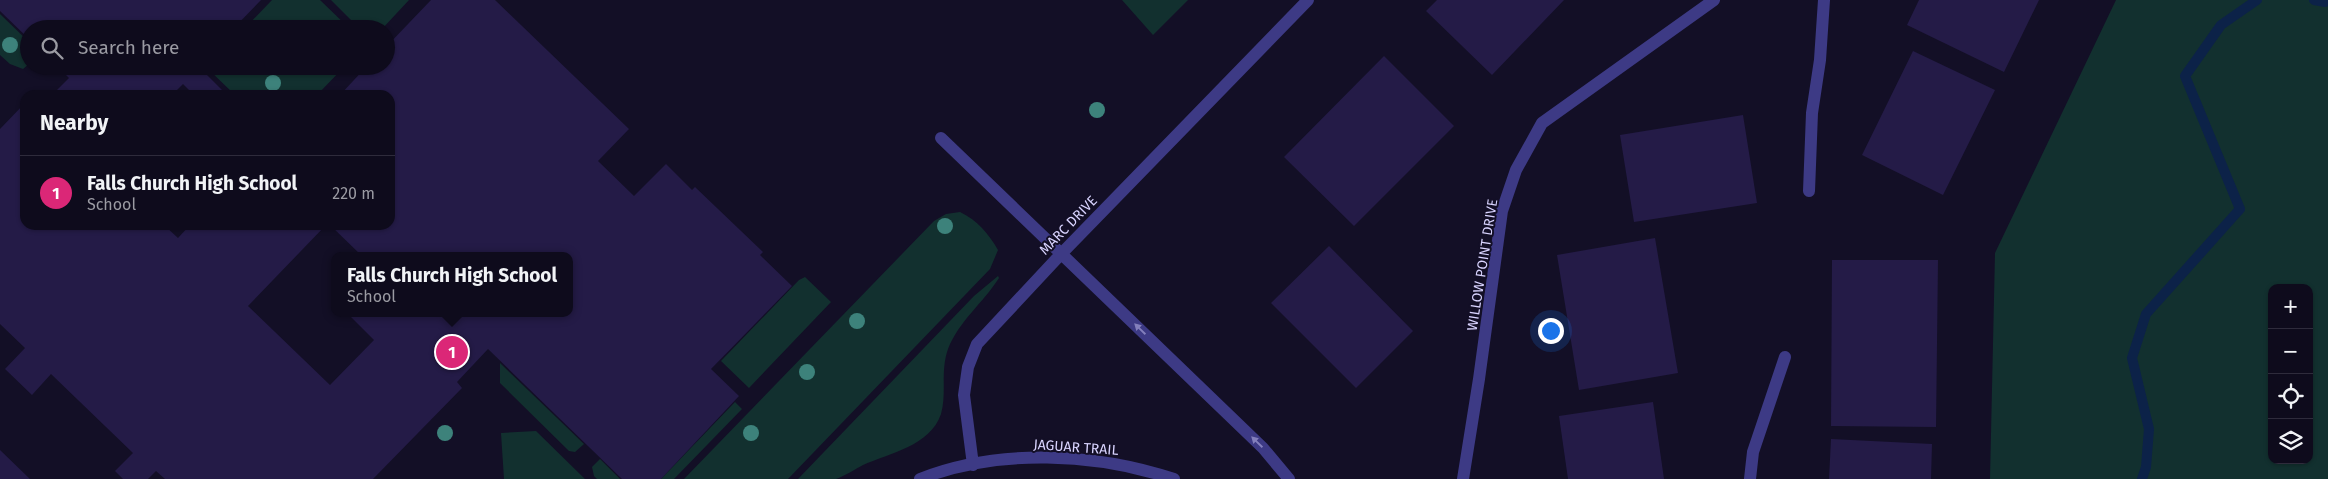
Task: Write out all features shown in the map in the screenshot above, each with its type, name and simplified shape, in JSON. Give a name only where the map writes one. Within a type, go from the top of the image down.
[{"type":"street","name":"MARC DRIVE","points":[[974,465],[964,395],[968,367],[977,344],[1062,253],[1308,0]]},
{"type":"street","name":"WILLOW POINT DRIVE","points":[[1463,479],[1487,327],[1502,211],[1520,162],[1542,123],[1714,0]]},
{"type":"street","points":[[1809,191],[1812,113],[1820,60],[1824,0]]},
{"type":"street","points":[[941,138],[1263,448],[1289,479]]},
{"type":"street","points":[[1750,479],[1753,452],[1785,357]]},
{"type":"street","name":"JAGUAR TRAIL","points":[[974,465],[1024,458],[1064,458],[1120,464],[1174,479]]},
{"type":"street","points":[[920,479],[974,465]]},
{"type":"green space","points":[[272,0],[320,0],[341,20],[253,20]]},
{"type":"green space","points":[[331,0],[409,0],[390,20],[351,20]]},
{"type":"green space","points":[[1122,0],[1188,0],[1153,35]]},
{"type":"green space","points":[[2116,0],[2328,0],[2328,479],[1990,479],[1995,253]]},
{"type":"green space","points":[[0,14],[20,33],[20,68],[10,64],[0,55]]},
{"type":"green space","points":[[214,75],[336,75],[322,90],[230,90]]},
{"type":"green space","points":[[960,212],[982,228],[998,250],[990,269],[788,479],[684,479],[934,221],[946,214]]},
{"type":"green space","points":[[998,276],[999,278],[993,287],[958,330],[948,349],[944,366],[943,406],[936,425],[928,434],[908,447],[863,465],[836,479],[798,479],[974,296]]},
{"type":"green space","points":[[805,277],[831,302],[749,388],[721,361],[799,280]]},
{"type":"green space","points":[[500,363],[584,444],[575,452],[569,451],[500,383]]},
{"type":"green space","points":[[735,402],[742,409],[674,479],[661,479]]},
{"type":"green space","points":[[536,431],[585,479],[504,479],[501,433]]},
{"type":"green space","points":[[600,459],[620,479],[597,479],[594,476],[592,467]]},
{"type":"building","points":[[0,0],[261,0],[242,20],[20,20],[20,30],[0,11]]},
{"type":"building","points":[[431,0],[495,0],[629,129],[598,161],[634,196],[666,164],[692,190],[695,187],[763,252],[760,255],[792,286],[711,369],[739,396],[661,479],[622,479],[488,349],[457,382],[462,388],[373,479],[165,479],[156,471],[148,479],[123,479],[115,471],[133,453],[51,374],[32,395],[5,369],[25,348],[0,324],[0,129],[20,108],[20,230],[169,230],[178,238],[185,230],[321,230],[248,306],[330,385],[374,340],[351,317],[573,317],[573,252],[358,252],[335,230],[395,230],[395,90],[345,90],[359,75],[395,75],[395,38]]},
{"type":"building","points":[[1437,0],[1564,0],[1492,75],[1426,11]]},
{"type":"building","points":[[1919,0],[2039,0],[2004,72],[1907,25]]},
{"type":"building","points":[[1913,51],[1995,90],[1943,195],[1862,155]]},
{"type":"building","points":[[1384,56],[1454,126],[1354,226],[1284,157]]},
{"type":"building","points":[[66,75],[207,75],[222,90],[189,90],[183,84],[177,90],[57,90],[69,78]]},
{"type":"building","points":[[1743,115],[1757,203],[1634,222],[1620,135]]},
{"type":"building","points":[[1655,238],[1678,373],[1579,390],[1557,255]]},
{"type":"building","points":[[1329,246],[1413,331],[1356,388],[1271,303]]},
{"type":"building","points":[[1832,260],[1938,260],[1936,427],[1831,426]]},
{"type":"building","points":[[1653,402],[1664,479],[1568,479],[1559,416]]},
{"type":"building","points":[[1831,439],[1932,444],[1931,479],[1829,479]]},
{"type":"building","points":[[0,450],[30,479],[0,479]]},
{"type":"waterway","points":[[2142,479],[2146,467],[2149,429],[2132,358],[2146,314],[2240,209],[2185,76],[2221,25],[2257,0]]},
{"type":"waterway","points":[[2314,0],[2325,2],[2327,0]]},
{"type":"place","name":"Falls Church High School","points":[[452,352]]}]
